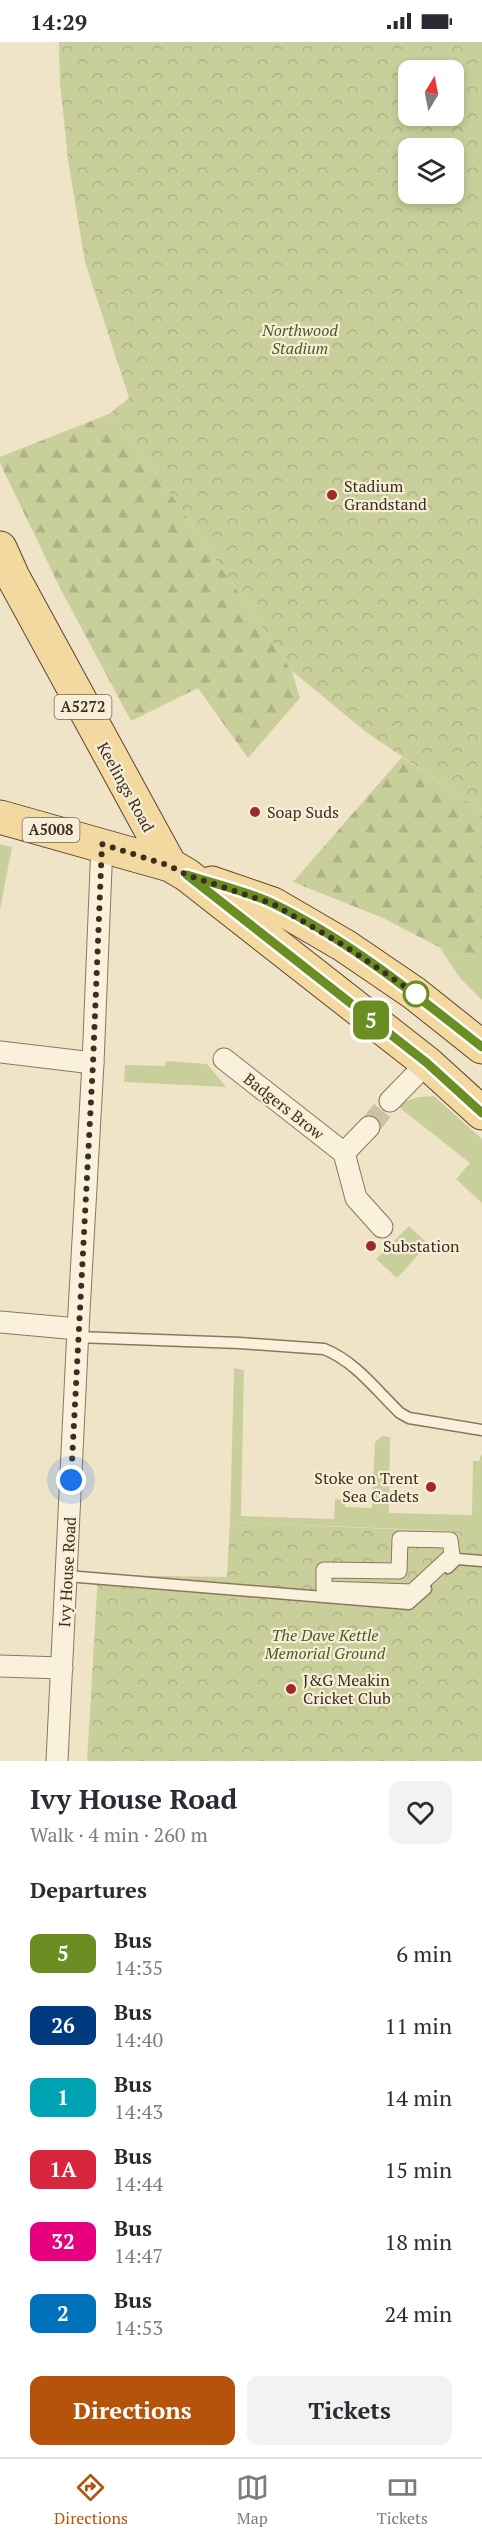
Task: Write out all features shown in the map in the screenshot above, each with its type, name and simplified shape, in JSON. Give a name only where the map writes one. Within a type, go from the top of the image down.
[{"type":"main road","name":"Keelings Road","points":[[0,548],[13,578],[179,870]]},
{"type":"main road","name":"A5008","points":[[0,817],[102,844],[273,904],[345,946],[414,993],[482,1047]]},
{"type":"main road","name":"A5008","points":[[179,870],[427,1063],[482,1113]]},
{"type":"street","name":"Ivy House Road","points":[[57,1761],[102,844]]},
{"type":"street","points":[[0,1052],[93,1063]]},
{"type":"street","name":"Badgers Brow","points":[[224,1059],[344,1153]]},
{"type":"street","points":[[390,1101],[427,1063]]},
{"type":"street","points":[[369,1127],[344,1153],[356,1198],[382,1227]]},
{"type":"street","points":[[0,1322],[77,1333]]},
{"type":"street","points":[[400,1539],[450,1540],[452,1556],[412,1593],[324,1589],[324,1570],[399,1571],[400,1539]]},
{"type":"street","points":[[0,1666],[62,1668]]},
{"type":"lane","points":[[77,1333],[324,1349],[337,1354],[350,1364],[400,1413],[409,1418],[482,1430]]},
{"type":"lane","points":[[67,1576],[155,1581],[409,1604],[458,1559],[482,1561]]},
{"type":"green space","name":"Northwood Stadium","points":[[59,42],[482,42],[482,811],[366,732],[292,671],[167,488],[109,414],[129,398],[85,262],[68,159],[60,83]]},
{"type":"green space","points":[[109,414],[167,488],[292,671],[300,698],[248,758],[198,688],[131,721],[60,588],[0,463],[0,457]]},
{"type":"green space","points":[[402,757],[482,811],[482,957],[456,956],[383,918],[293,882]]},
{"type":"green space","points":[[0,844],[12,847],[0,910]]},
{"type":"green space","points":[[440,948],[456,956],[482,957],[482,1000],[460,978]]},
{"type":"green space","points":[[166,1061],[207,1064],[226,1087],[124,1082],[125,1065],[165,1066]]},
{"type":"green space","points":[[434,1096],[482,1139],[482,1203],[456,1179],[470,1163],[396,1105],[418,1097]]},
{"type":"green space","points":[[409,1226],[428,1244],[397,1278],[376,1259]]},
{"type":"green space","points":[[234,1368],[244,1370],[241,1516],[334,1519],[335,1499],[345,1500],[345,1507],[372,1508],[375,1442],[382,1436],[390,1437],[389,1513],[472,1515],[473,1461],[479,1461],[482,1453],[482,1556],[451,1531],[230,1522]]},
{"type":"green space","name":"The Dave Kettle Memorial Ground","points":[[230,1522],[482,1533],[482,1761],[87,1761],[98,1575],[227,1577]]},
{"type":"tunnel","points":[[369,1127],[390,1101]]},
{"type":"bus line","name":"5","points":[[482,1047],[414,993],[345,946],[273,904],[187,875],[427,1063],[482,1113]]},
{"type":"place","name":"Stadium Grandstand","points":[[332,495]]},
{"type":"place","name":"Soap Suds","points":[[255,812]]},
{"type":"place","name":"Substation","points":[[371,1246]]},
{"type":"place","name":"Stoke on Trent Sea Cadets","points":[[431,1487]]},
{"type":"place","name":"J&G Meakin Cricket Club","points":[[291,1689]]},
{"type":"route","points":[[71,1480],[102,844],[273,904],[345,946],[416,994]]}]
